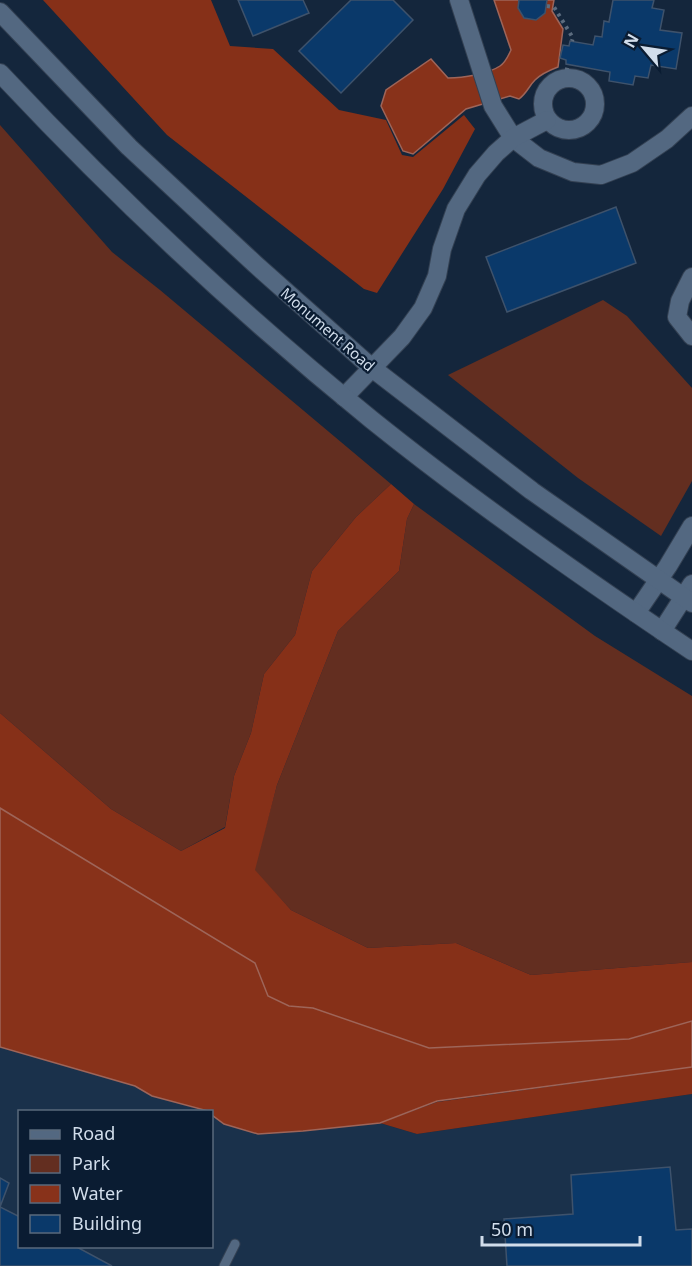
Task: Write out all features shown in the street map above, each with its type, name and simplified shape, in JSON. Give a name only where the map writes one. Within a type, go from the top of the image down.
[{"type":"main road","points":[[459,0],[493,106],[513,138],[539,158],[573,172],[601,175],[632,163],[667,139],[692,116]]},
{"type":"main road","name":"Monument Road","points":[[0,12],[76,94],[163,180],[372,368],[532,491],[659,580],[689,594]]},
{"type":"main road","points":[[567,71],[589,87],[593,95],[594,112],[585,125],[577,130],[560,130],[547,120],[543,112],[545,94],[567,71]]},
{"type":"main road","points":[[0,73],[50,126],[228,297],[344,397],[449,480],[692,651]]},
{"type":"main road","points":[[344,397],[402,337],[423,308],[437,276],[442,249],[456,209],[477,175],[513,138],[547,120]]},
{"type":"main road","points":[[692,277],[680,301],[677,317],[692,336]]},
{"type":"main road","points":[[636,613],[692,526]]},
{"type":"main road","points":[[662,631],[689,594]]},
{"type":"lane","points":[[224,1266],[236,1245]]},
{"type":"path","points":[[547,6],[554,7],[573,38],[572,41]]},
{"type":"shaded area","points":[[43,0],[211,0],[230,46],[273,49],[339,110],[386,120],[402,155],[413,157],[464,115],[475,129],[443,189],[377,293],[364,289],[167,135]]},
{"type":"shaded area","points":[[391,484],[414,504],[407,519],[399,571],[338,631],[277,785],[255,870],[291,910],[368,948],[456,943],[531,975],[692,962],[692,1021],[629,1039],[429,1048],[313,1009],[289,1006],[268,997],[255,963],[0,808],[0,713],[111,809],[181,851],[225,828],[234,776],[251,733],[264,674],[295,635],[312,571],[356,517]]},
{"type":"shaded area","points":[[0,1047],[136,1086],[152,1096],[204,1110],[18,1110],[18,1248],[213,1248],[213,1116],[224,1124],[303,1131],[380,1123],[417,1134],[692,1094],[692,1266],[0,1266]]},
{"type":"shaded area","points":[[692,1067],[692,1094],[417,1134],[380,1123],[437,1102]]},
{"type":"green space","points":[[0,125],[112,252],[391,484],[356,517],[312,571],[295,635],[264,674],[251,733],[234,776],[225,827],[181,851],[111,809],[0,713]]},
{"type":"green space","points":[[603,300],[627,316],[692,388],[692,481],[661,536],[578,478],[448,375]]},
{"type":"green space","points":[[414,504],[595,636],[692,696],[692,962],[531,975],[456,943],[368,948],[291,910],[254,870],[277,785],[338,631],[399,571],[407,519]]},
{"type":"water","points":[[494,0],[554,0],[552,11],[563,29],[558,67],[546,72],[533,82],[519,99],[510,96],[466,109],[413,154],[403,151],[381,106],[386,90],[431,59],[448,78],[482,73],[502,64],[511,50]]},
{"type":"water","points":[[0,808],[255,963],[268,996],[289,1006],[313,1008],[429,1048],[629,1039],[692,1021],[692,1067],[437,1101],[380,1123],[258,1134],[224,1124],[213,1116],[213,1110],[204,1110],[152,1096],[135,1086],[0,1047]]},
{"type":"building","points":[[238,0],[303,0],[309,13],[253,36]]},
{"type":"building","points":[[351,0],[393,0],[413,20],[341,93],[299,51]]},
{"type":"building","points":[[519,0],[547,0],[545,13],[536,20],[524,18],[518,8]]},
{"type":"building","points":[[613,0],[654,0],[652,8],[664,10],[660,30],[682,33],[676,69],[651,65],[648,78],[635,76],[633,85],[609,81],[610,72],[566,64],[566,60],[560,58],[563,45],[569,46],[570,41],[593,45],[595,36],[602,37],[604,21],[609,22]]},
{"type":"building","points":[[616,207],[636,263],[507,312],[486,257]]},
{"type":"building","points":[[670,1167],[676,1230],[692,1229],[692,1266],[507,1266],[504,1219],[573,1214],[571,1175]]},
{"type":"building","points":[[0,1178],[9,1183],[0,1207]]},
{"type":"building","points":[[0,1207],[18,1216],[18,1248],[79,1248],[112,1266],[0,1266]]}]
